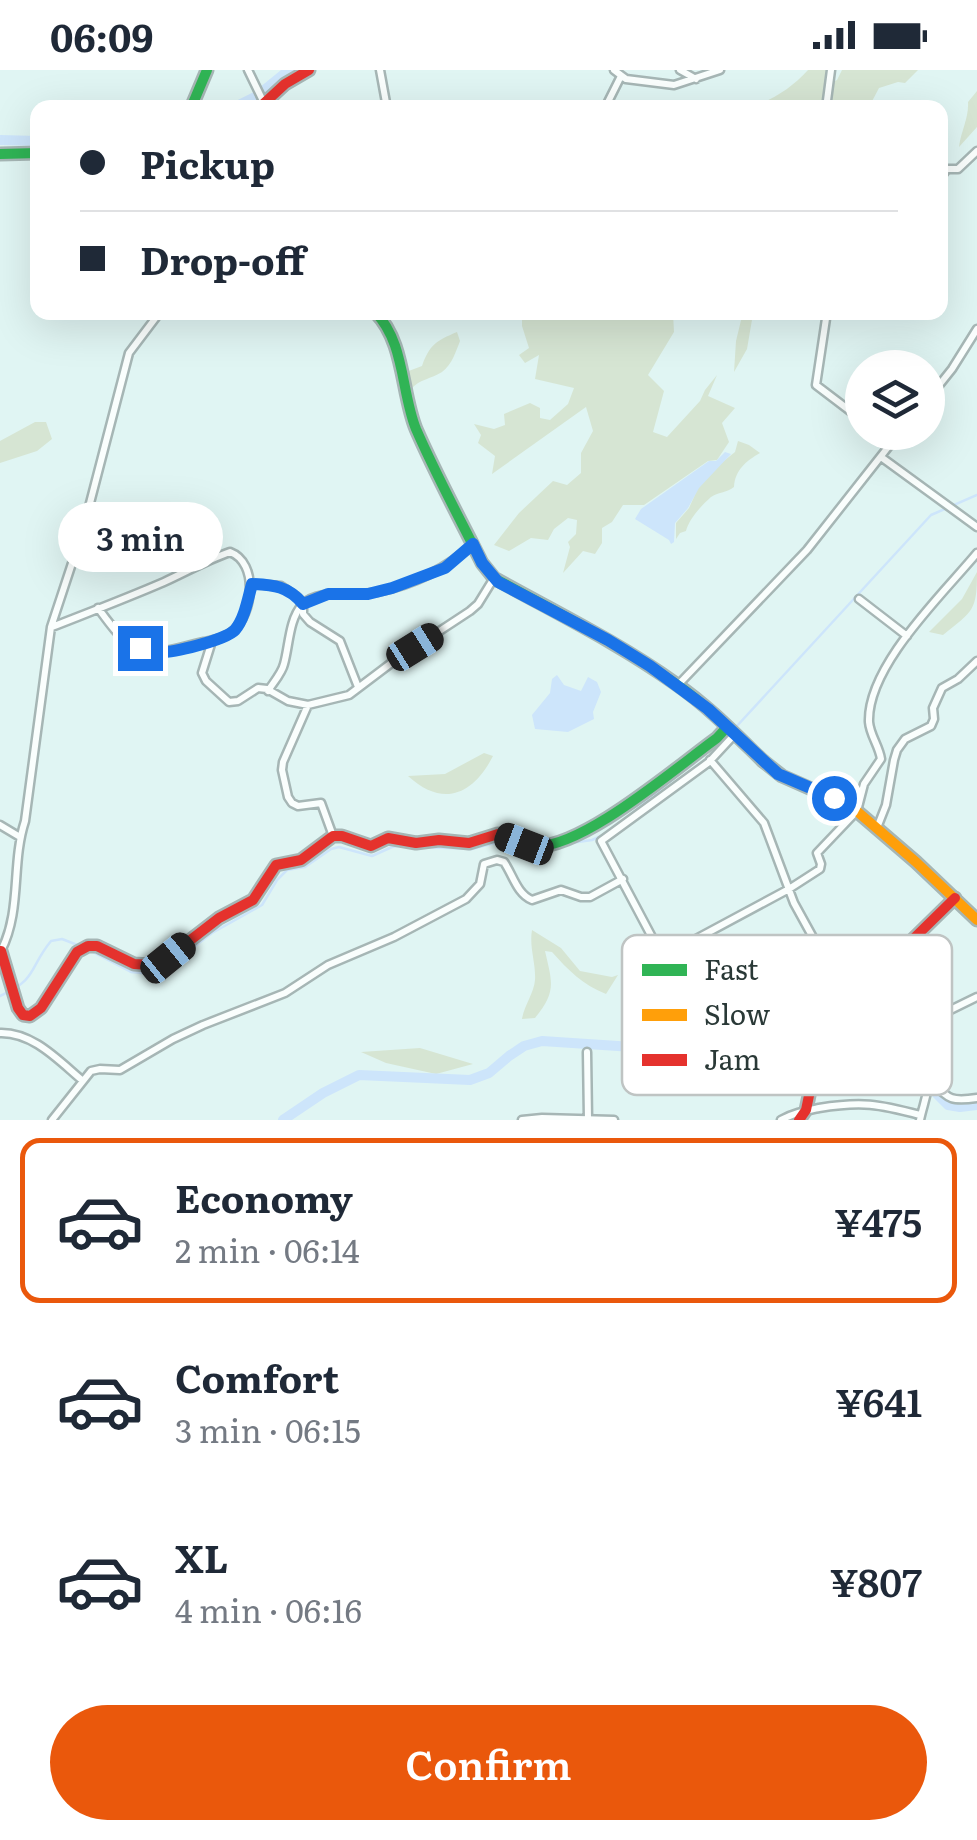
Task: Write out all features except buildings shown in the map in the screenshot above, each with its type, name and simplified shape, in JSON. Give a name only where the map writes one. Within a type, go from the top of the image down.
[{"type":"street","points":[[194,100],[207,70]]},
{"type":"street","points":[[248,70],[261,100]]},
{"type":"street","points":[[266,100],[309,70]]},
{"type":"street","points":[[380,70],[386,100]]},
{"type":"street","points":[[614,70],[626,80],[674,86],[717,70]]},
{"type":"street","points":[[680,70],[696,79]]},
{"type":"street","points":[[827,100],[831,70]]},
{"type":"street","points":[[609,100],[620,76]]},
{"type":"street","points":[[948,169],[960,168],[977,150]]},
{"type":"street","points":[[0,154],[30,153]]},
{"type":"street","points":[[154,320],[129,353],[83,530],[51,627],[20,837],[14,917],[0,952],[18,1008],[24,1014],[30,1016],[40,1008],[76,952],[98,946],[130,963],[162,962],[219,918],[253,900],[276,865],[301,860],[333,836],[371,846],[388,838],[416,844],[439,840],[469,843],[498,834],[531,846],[548,846],[594,828],[731,731]]},
{"type":"street","points":[[382,320],[392,338],[415,426],[482,563],[494,578],[618,646],[678,686],[778,774],[857,811],[977,920]]},
{"type":"street","points":[[827,320],[816,385],[845,407]]},
{"type":"street","points":[[945,378],[977,329]]},
{"type":"street","points":[[678,686],[807,550],[886,450]]},
{"type":"street","points":[[882,456],[977,527]]},
{"type":"street","points":[[268,691],[283,669],[294,619],[303,604],[328,594],[368,594],[392,588],[445,568],[473,544]]},
{"type":"street","points":[[51,627],[230,552],[238,556],[252,584],[240,622],[230,634],[172,652],[140,648],[123,638],[98,608]]},
{"type":"street","points":[[702,935],[820,869],[818,851],[857,811],[864,784],[882,758],[869,726],[872,702],[884,668],[977,553]]},
{"type":"street","points":[[212,641],[202,673],[226,700],[234,703],[258,688],[308,705],[349,695],[466,614],[478,604],[494,578]]},
{"type":"street","points":[[252,584],[281,586],[293,593],[303,604],[307,619],[340,640],[358,687]]},
{"type":"street","points":[[859,599],[907,636]]},
{"type":"street","points":[[878,828],[900,745],[931,726],[933,708],[942,688],[977,661]]},
{"type":"street","points":[[308,705],[283,762],[283,775],[292,803],[322,803],[333,836]]},
{"type":"street","points":[[651,935],[602,840],[710,760],[731,731]]},
{"type":"street","points":[[710,760],[764,823],[812,935]]},
{"type":"street","points":[[0,825],[20,837]]},
{"type":"street","points":[[52,1120],[95,1069],[120,1070],[173,1039],[285,994],[328,965],[394,937],[466,899],[480,884],[482,868],[488,862],[504,862],[528,900],[561,890],[581,898],[590,897],[623,879]]},
{"type":"street","points":[[917,935],[955,898]]},
{"type":"street","points":[[952,1009],[977,997]]},
{"type":"street","points":[[0,1033],[29,1040],[83,1081]]},
{"type":"street","points":[[587,1052],[588,1119]]},
{"type":"street","points":[[944,1095],[958,1101],[977,1098]]},
{"type":"street","points":[[781,1120],[792,1114],[803,1115],[850,1103],[876,1104],[920,1118]]},
{"type":"street","points":[[522,1120],[614,1120]]},
{"type":"green space","points":[[808,70],[829,70],[825,86],[837,80],[842,70],[918,70],[905,83],[879,88],[873,100],[768,100]]},
{"type":"green space","points":[[977,91],[977,127],[959,147],[968,102]]},
{"type":"green space","points":[[522,320],[673,320],[674,332],[648,375],[664,391],[653,432],[667,437],[700,401],[717,375],[708,396],[735,408],[722,423],[729,442],[717,460],[708,461],[644,505],[623,505],[612,522],[602,528],[602,543],[595,554],[583,551],[563,573],[568,542],[576,534],[577,520],[568,518],[548,540],[531,538],[509,551],[494,545],[519,513],[553,481],[567,485],[581,473],[581,453],[593,431],[586,407],[492,474],[495,456],[478,443],[481,435],[474,424],[494,429],[505,425],[504,414],[530,403],[540,408],[540,418],[550,420],[568,404],[574,388],[535,379],[539,355],[525,363],[519,355],[529,348]]},
{"type":"green space","points":[[741,320],[752,320],[747,349],[734,372]]},
{"type":"green space","points":[[457,332],[460,341],[448,366],[411,389],[406,372],[422,366],[435,344]]},
{"type":"green space","points":[[35,422],[46,422],[52,439],[37,451],[0,463],[0,441]]},
{"type":"green space","points":[[738,441],[760,453],[742,467],[734,487],[711,497],[676,539],[676,523],[689,508],[698,488],[735,452]]},
{"type":"green space","points":[[977,572],[976,595],[967,615],[943,635],[929,632],[962,599]]},
{"type":"green space","points":[[484,753],[493,756],[485,769],[467,788],[456,793],[433,792],[408,776],[445,774]]},
{"type":"green space","points":[[532,930],[561,948],[580,971],[618,975],[606,994],[576,976],[552,952],[545,951],[550,993],[535,1018],[522,1019],[535,980]]},
{"type":"green space","points":[[420,1048],[473,1064],[436,1074],[386,1063],[361,1052]]},
{"type":"water","points":[[725,452],[731,454],[699,488],[675,523],[674,542],[671,544],[635,519],[641,509]]},
{"type":"water","points":[[557,675],[564,685],[581,691],[588,677],[597,682],[601,692],[594,719],[568,732],[535,729],[532,715],[550,693],[552,679]]},
{"type":"waterway","points":[[249,100],[289,70]]},
{"type":"waterway","points":[[0,140],[30,141]]},
{"type":"waterway","points":[[736,727],[931,515],[977,495]]},
{"type":"waterway","points":[[613,829],[730,732]]},
{"type":"waterway","points":[[421,847],[472,849],[502,841],[541,853],[606,834]]},
{"type":"waterway","points":[[87,949],[131,972],[153,974],[212,933],[262,905],[287,870],[305,867],[339,847],[372,856],[404,845]]},
{"type":"waterway","points":[[0,996],[27,978],[51,941],[62,939],[80,946]]},
{"type":"waterway","points":[[283,1120],[359,1075],[470,1080],[489,1073],[524,1046],[542,1041],[622,1046]]},
{"type":"waterway","points":[[938,1095],[948,1105],[977,1105]]},
{"type":"traffic: fast","points":[[194,100],[207,70]]},
{"type":"traffic: fast","points":[[0,154],[30,153]]},
{"type":"traffic: fast","points":[[382,320],[392,338],[416,429],[482,563],[494,578],[654,669],[699,702],[763,761]]},
{"type":"traffic: fast","points":[[503,836],[532,846],[575,836],[654,786],[727,727]]},
{"type":"traffic: slow","points":[[763,761],[782,776],[852,807],[977,920]]},
{"type":"traffic: jam","points":[[268,100],[309,70]]},
{"type":"traffic: jam","points":[[1,951],[18,1008],[23,1015],[30,1016],[41,1008],[77,952],[97,946],[134,964],[162,962],[219,918],[253,900],[276,865],[301,860],[333,836],[371,846],[388,838],[416,843],[469,843],[503,836]]},
{"type":"traffic: jam","points":[[917,935],[955,898]]},
{"type":"traffic: jam","points":[[799,1120],[809,1095]]},
{"type":"route","points":[[140,648],[172,652],[230,634],[242,618],[252,584],[281,586],[303,604],[328,594],[381,592],[445,568],[473,544],[498,582],[650,666],[708,709],[778,774],[834,798]]}]
